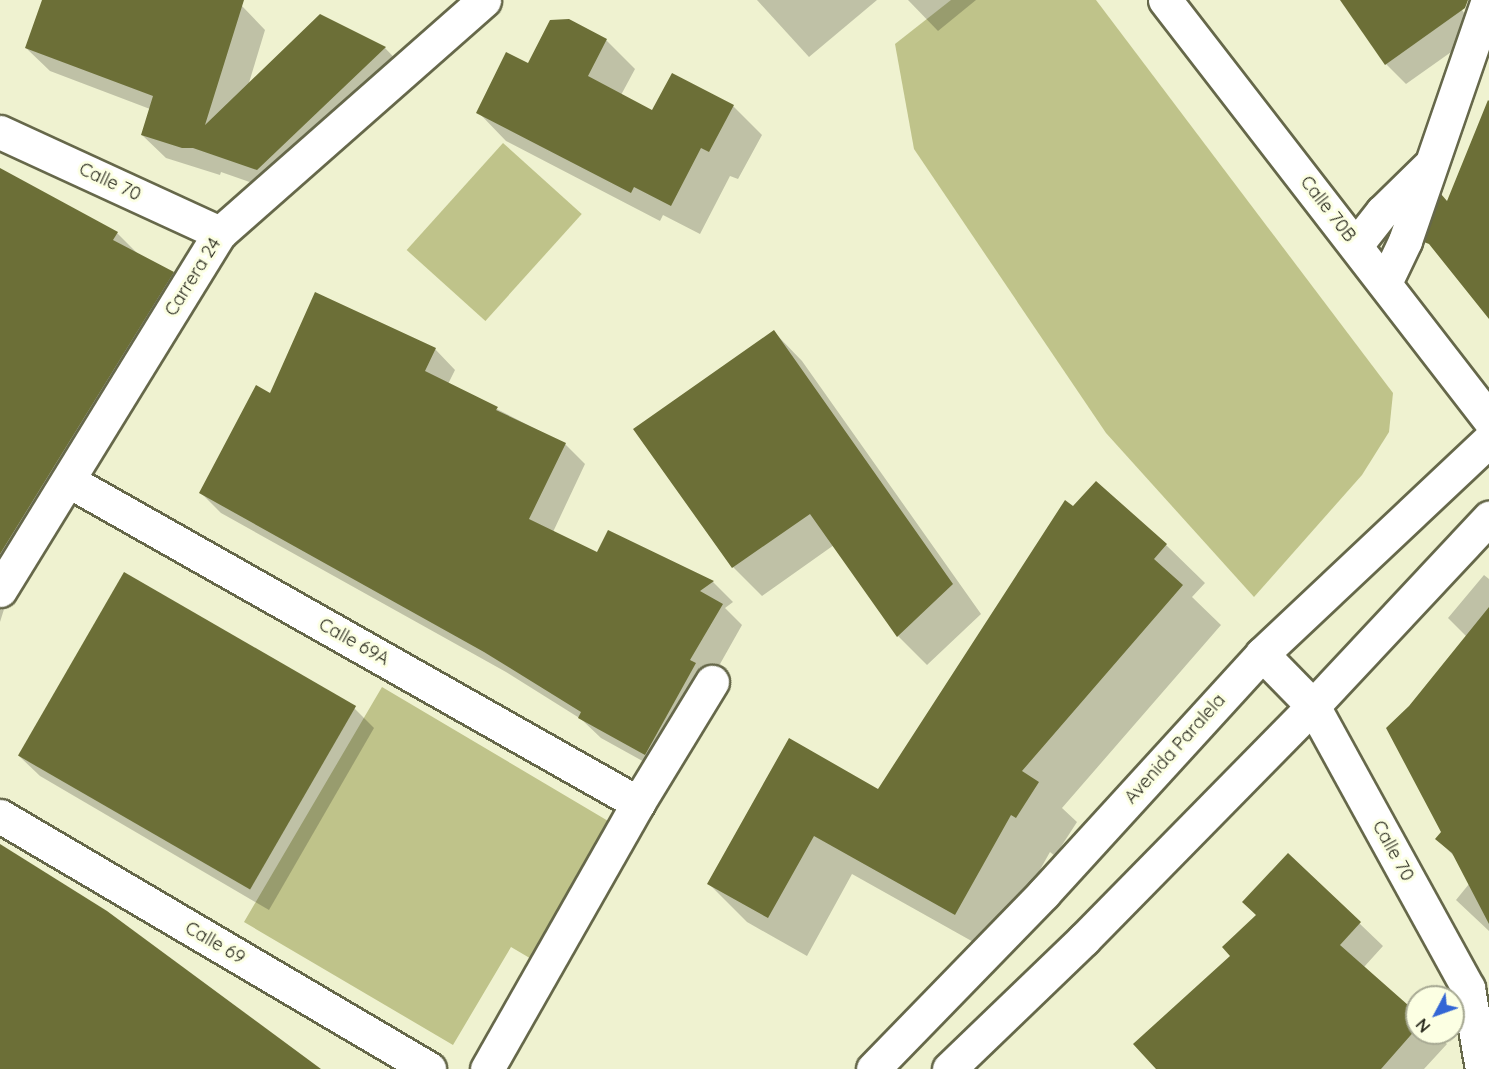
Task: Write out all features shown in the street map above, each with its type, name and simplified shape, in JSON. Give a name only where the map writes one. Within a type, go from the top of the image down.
[{"type":"street","name":"Carrera 24","points":[[0,590],[220,233],[484,0]]},
{"type":"street","name":"Calle 70B","points":[[1165,0],[1489,419]]},
{"type":"street","points":[[1385,283],[1405,241],[1488,0]]},
{"type":"street","name":"Calle 70","points":[[0,132],[220,233]]},
{"type":"street","points":[[1356,245],[1382,212],[1433,162]]},
{"type":"street","name":"Avenida Paralela","points":[[873,1069],[1044,893],[1262,654],[1489,440]]},
{"type":"street","name":"Calle 69A","points":[[69,481],[638,803]]},
{"type":"street","points":[[949,1069],[1084,939],[1313,706],[1489,518]]},
{"type":"street","name":"Calle 70","points":[[1262,654],[1313,706],[1468,988],[1482,1069]]},
{"type":"street","points":[[487,1069],[638,803],[712,682]]},
{"type":"street","name":"Calle 69","points":[[0,816],[429,1069]]},
{"type":"green space","points":[[951,0],[1096,0],[1393,393],[1389,432],[1362,475],[1254,597],[1106,433],[914,149],[895,44]]},
{"type":"green space","points":[[503,143],[582,214],[485,321],[407,250]]},
{"type":"green space","points":[[382,687],[625,831],[545,967],[511,947],[453,1045],[244,922]]},
{"type":"building","points":[[42,0],[244,0],[205,125],[320,14],[386,47],[257,170],[193,148],[182,148],[141,135],[153,96],[25,48]]},
{"type":"building","points":[[1340,0],[1468,0],[1465,8],[1385,65]]},
{"type":"building","points":[[569,19],[607,39],[588,76],[652,110],[672,73],[734,105],[709,152],[701,148],[671,206],[634,187],[631,193],[476,113],[506,52],[528,63],[550,20]]},
{"type":"building","points":[[1488,100],[1489,319],[1429,244],[1424,242],[1441,194],[1447,201]]},
{"type":"building","points":[[0,168],[118,232],[113,240],[174,272],[0,554]]},
{"type":"building","points":[[315,292],[436,348],[425,371],[498,407],[496,410],[566,443],[529,519],[597,552],[608,530],[714,581],[700,591],[723,604],[690,660],[696,663],[645,755],[578,718],[581,712],[484,652],[199,493],[256,385],[270,393]]},
{"type":"building","points":[[774,330],[953,584],[897,637],[810,514],[732,568],[633,429]]},
{"type":"building","points":[[1096,481],[1167,544],[1154,559],[1183,585],[1022,771],[1039,782],[1016,818],[1011,815],[955,915],[814,836],[768,918],[707,884],[789,738],[878,789],[1065,500],[1073,506]]},
{"type":"building","points":[[124,572],[356,706],[250,890],[18,756]]},
{"type":"building","points":[[1489,607],[1489,924],[1452,853],[1435,839],[1441,832],[1386,728],[1409,706]]},
{"type":"building","points":[[0,844],[107,911],[321,1069],[0,1069]]},
{"type":"building","points":[[1288,853],[1361,922],[1340,945],[1405,1002],[1405,1042],[1381,1069],[1156,1069],[1133,1044],[1230,956],[1222,947],[1256,915],[1242,902]]}]
